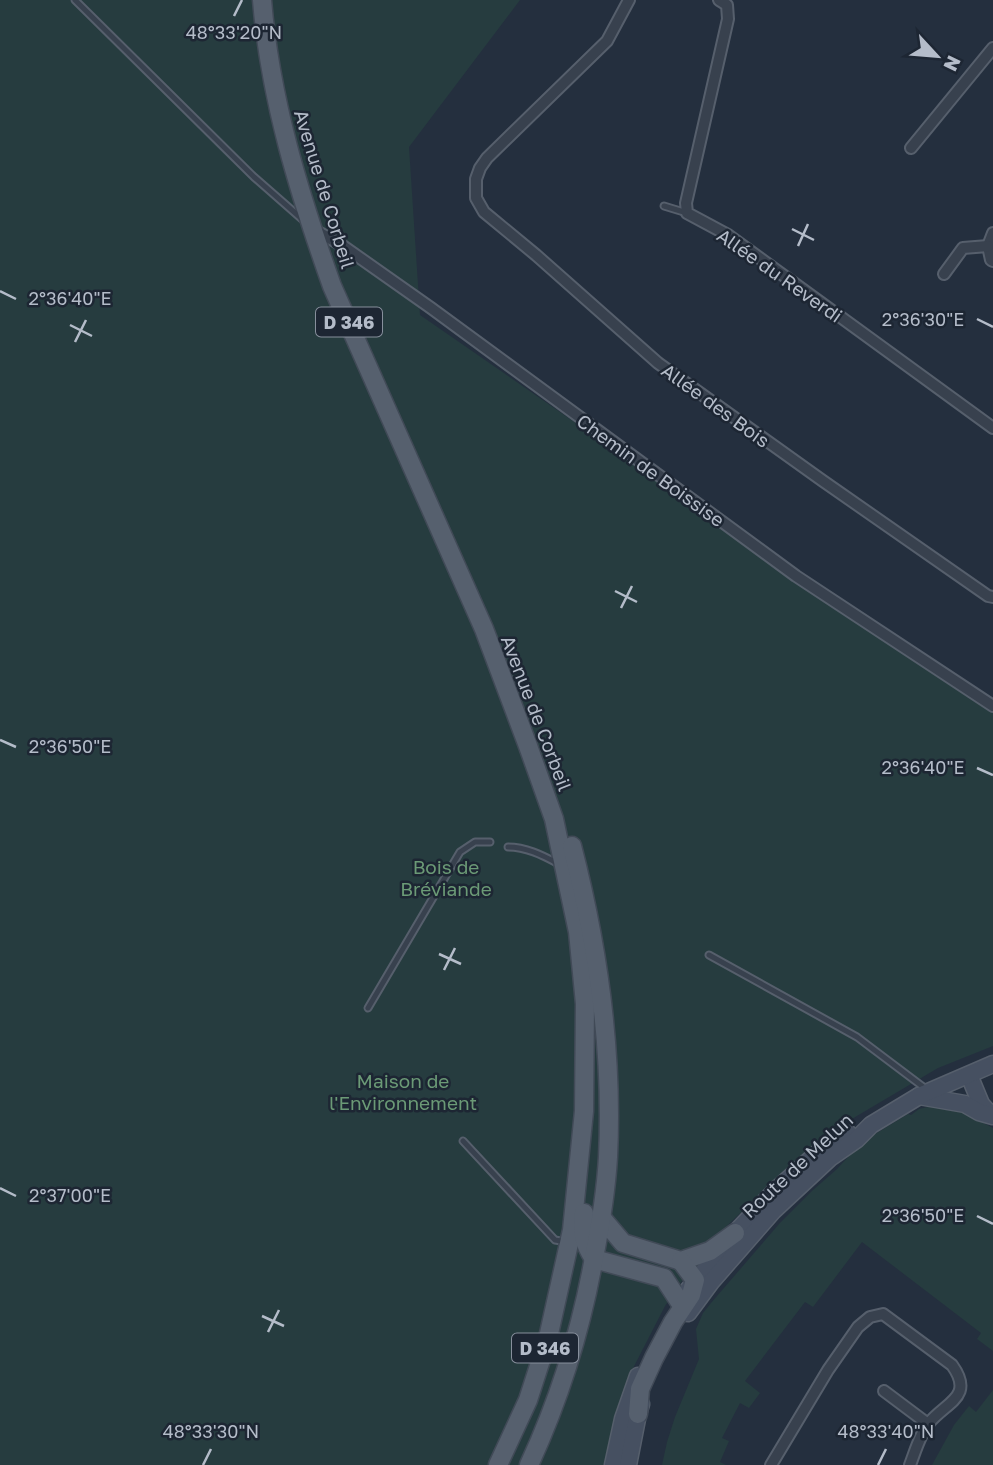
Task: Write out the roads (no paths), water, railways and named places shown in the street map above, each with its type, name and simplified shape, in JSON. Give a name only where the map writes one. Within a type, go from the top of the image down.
[{"type":"main road","name":"Avenue de Corbeil","points":[[262,0],[277,106],[312,228],[332,286],[484,629],[554,819],[578,932],[585,1004],[587,1246],[566,1262],[548,1338],[528,1400],[498,1465]]},
{"type":"main road","name":"D 346","points":[[484,629],[529,723],[557,795],[584,891],[603,1011],[609,1108],[608,1159],[601,1217],[587,1246],[587,1295],[577,1336],[556,1399],[529,1465]]},
{"type":"main road","points":[[601,1217],[623,1243]]},
{"type":"main road","points":[[681,1261],[710,1251],[736,1233]]},
{"type":"main road","points":[[587,1246],[623,1243],[681,1261],[704,1284]]},
{"type":"main road","points":[[587,1246],[624,1267],[664,1278],[704,1284]]},
{"type":"main road","points":[[587,1295],[601,1281],[624,1267]]},
{"type":"main road","points":[[664,1278],[679,1301]]},
{"type":"main road","points":[[638,1414],[640,1390],[667,1334],[691,1295],[704,1284]]},
{"type":"street","name":"Allée des Bois","points":[[629,0],[607,41],[480,168],[476,179],[476,198],[484,212],[658,363],[889,527],[993,597]]},
{"type":"street","points":[[687,213],[686,203],[729,19],[727,5],[719,0]]},
{"type":"street","points":[[911,148],[993,48]]},
{"type":"street","name":"Allée du Reverdi","points":[[687,213],[727,235],[993,428]]},
{"type":"street","name":"Chemin de Boissise","points":[[312,228],[344,246],[796,576],[993,706]]},
{"type":"street","points":[[993,233],[988,246],[993,261]]},
{"type":"street","points":[[944,274],[964,248],[988,246]]},
{"type":"street","points":[[871,1125],[924,1094],[993,1064]]},
{"type":"street","points":[[969,1075],[981,1104],[992,1116]]},
{"type":"street","points":[[947,1084],[965,1104]]},
{"type":"street","points":[[924,1094],[965,1104],[992,1116]]},
{"type":"street","name":"Route de Melun","points":[[704,1284],[736,1233],[776,1190],[822,1149],[871,1125]]},
{"type":"street","name":"Route de Melun","points":[[704,1284],[773,1211],[830,1158],[856,1140],[871,1125]]},
{"type":"street","points":[[613,1465],[623,1419],[637,1376],[679,1301],[704,1284]]},
{"type":"street","points":[[771,1465],[828,1370],[858,1327],[870,1317],[883,1314],[952,1365],[960,1376],[961,1389],[954,1401],[928,1424],[910,1465]]},
{"type":"street","points":[[884,1391],[928,1424]]},
{"type":"street","points":[[628,1465],[638,1414]]},
{"type":"lane","points":[[75,0],[254,177],[312,228]]},
{"type":"lane","name":"Allée du Reverdi","points":[[664,206],[687,213]]},
{"type":"lane","points":[[368,1008],[460,852],[475,842],[490,842]]},
{"type":"lane","points":[[508,847],[537,853],[565,868]]},
{"type":"lane","points":[[709,955],[857,1037],[924,1094]]},
{"type":"lane","points":[[463,1141],[555,1240],[587,1246]]},
{"type":"park label","name":"Bois de Bréviande","points":[[446,877]]},
{"type":"park label","name":"Maison de l'Environnement","points":[[403,1091]]}]
